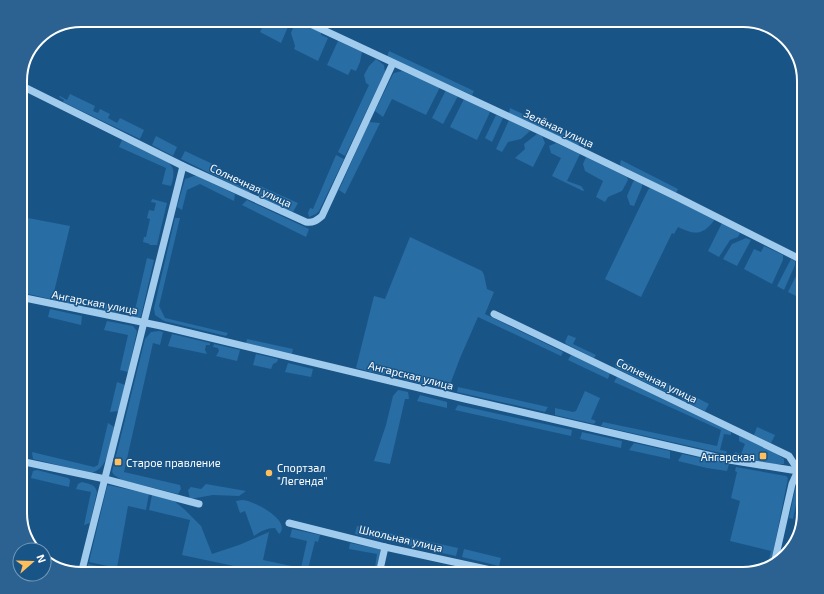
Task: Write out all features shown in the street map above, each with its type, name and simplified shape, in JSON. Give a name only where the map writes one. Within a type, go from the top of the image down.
[{"type":"street","name":"Зелёная улица","points":[[317,27],[559,140],[797,258]]},
{"type":"street","name":"Солнечная улица","points":[[27,88],[183,166],[306,222],[312,222],[322,216],[393,63]]},
{"type":"street","points":[[83,567],[183,166]]},
{"type":"street","name":"Ангарская улица","points":[[27,298],[144,322],[465,399],[714,456],[797,470]]},
{"type":"street","name":"Солнечная улица","points":[[494,314],[789,456],[797,466]]},
{"type":"street","points":[[27,462],[105,479],[200,504]]},
{"type":"street","points":[[776,556],[792,484],[797,477]]},
{"type":"street","name":"Школьная улица","points":[[289,523],[385,547],[477,567]]},
{"type":"street","points":[[381,567],[385,547]]},
{"type":"shaded area","points":[[262,27],[288,27],[281,43],[260,32]]},
{"type":"shaded area","points":[[294,27],[310,27],[321,32],[321,35],[328,38],[318,61],[294,49],[295,46],[291,33]]},
{"type":"shaded area","points":[[338,41],[362,52],[356,71],[351,69],[348,75],[327,65]]},
{"type":"shaded area","points":[[389,51],[474,91],[472,95],[387,57]]},
{"type":"shaded area","points":[[376,59],[384,65],[385,72],[345,156],[338,152],[369,85],[366,83],[364,75],[369,66]]},
{"type":"shaded area","points":[[402,71],[440,87],[426,115],[392,99],[383,117],[375,111],[394,73]]},
{"type":"shaded area","points":[[446,90],[458,96],[443,124],[432,118]]},
{"type":"shaded area","points":[[70,94],[95,106],[93,111],[98,113],[100,109],[110,114],[108,118],[117,123],[120,118],[144,130],[140,139],[63,102],[64,100],[59,97],[60,96],[67,100]]},
{"type":"shaded area","points":[[464,99],[490,112],[477,140],[450,127]]},
{"type":"shaded area","points":[[510,108],[581,141],[578,146],[509,113]]},
{"type":"shaded area","points":[[496,115],[503,118],[492,142],[485,138]]},
{"type":"shaded area","points":[[509,120],[530,131],[521,139],[508,142],[502,152],[496,149]]},
{"type":"shaded area","points":[[369,122],[380,123],[345,194],[339,190]]},
{"type":"shaded area","points":[[537,134],[542,136],[545,143],[533,167],[515,158],[525,149],[524,144]]},
{"type":"shaded area","points":[[156,136],[177,147],[173,156],[152,145]]},
{"type":"shaded area","points":[[122,140],[150,151],[169,163],[173,172],[171,186],[162,184],[166,168],[119,147]]},
{"type":"shaded area","points":[[556,143],[580,154],[567,181],[581,186],[584,190],[583,191],[552,176],[561,158],[551,153],[549,146]]},
{"type":"shaded area","points":[[185,151],[221,168],[219,174],[220,176],[250,191],[250,193],[181,159]]},
{"type":"shaded area","points":[[336,155],[344,159],[319,211],[309,217],[308,213],[310,208],[313,209]]},
{"type":"shaded area","points":[[586,157],[627,177],[628,180],[622,191],[608,197],[605,202],[596,197],[603,181],[585,171],[583,164]]},
{"type":"shaded area","points":[[621,160],[678,189],[676,193],[621,166]]},
{"type":"shaded area","points":[[197,176],[235,194],[234,201],[200,184],[187,190],[182,210],[177,207],[185,179]]},
{"type":"shaded area","points":[[635,180],[642,184],[642,187],[634,206],[630,205],[627,196]]},
{"type":"shaded area","points":[[260,186],[298,203],[293,212],[258,197]]},
{"type":"shaded area","points":[[650,188],[715,219],[707,229],[703,231],[689,232],[678,227],[674,234],[672,233],[641,297],[605,279]]},
{"type":"shaded area","points":[[152,199],[167,203],[157,245],[149,245],[150,244],[143,242],[144,237],[146,237],[150,219],[147,218],[149,210],[154,211],[156,203],[151,202]]},
{"type":"shaded area","points":[[247,200],[309,229],[306,237],[242,205]]},
{"type":"shaded area","points":[[28,218],[70,226],[54,292],[83,298],[80,306],[27,294]]},
{"type":"shaded area","points":[[175,218],[180,218],[159,306],[165,318],[228,333],[226,336],[164,321],[155,315],[154,308]]},
{"type":"shaded area","points":[[722,223],[740,233],[738,237],[730,240],[719,257],[708,251]]},
{"type":"shaded area","points":[[410,237],[482,271],[487,289],[494,292],[485,314],[563,352],[561,356],[478,317],[448,390],[405,380],[403,378],[356,368],[374,296],[385,299]]},
{"type":"shaded area","points":[[746,238],[751,240],[737,266],[723,259],[732,244]]},
{"type":"shaded area","points":[[764,246],[783,255],[783,260],[772,284],[744,269],[754,249],[761,252]]},
{"type":"shaded area","points":[[147,258],[154,260],[141,316],[139,319],[128,317],[130,309],[135,310]]},
{"type":"shaded area","points":[[791,259],[795,261],[795,265],[784,290],[777,286]]},
{"type":"shaded area","points":[[797,274],[797,296],[788,292]]},
{"type":"shaded area","points":[[92,300],[121,307],[119,314],[93,308]]},
{"type":"shaded area","points":[[50,309],[82,316],[81,325],[48,317]]},
{"type":"shaded area","points":[[107,321],[133,326],[137,331],[128,372],[120,370],[128,335],[104,330]]},
{"type":"shaded area","points":[[151,332],[163,332],[160,345],[153,343],[124,472],[180,485],[181,489],[178,494],[122,480],[112,472],[145,339]]},
{"type":"shaded area","points":[[172,334],[210,343],[210,345],[206,345],[205,350],[207,354],[168,346]]},
{"type":"shaded area","points":[[568,335],[576,338],[573,344],[596,355],[594,358],[566,344],[565,342]]},
{"type":"shaded area","points":[[247,339],[293,349],[292,354],[246,343]]},
{"type":"shaded area","points":[[214,344],[240,350],[237,361],[216,356],[219,351],[218,348],[213,347]]},
{"type":"shaded area","points":[[256,354],[278,359],[277,362],[273,364],[271,369],[253,365]]},
{"type":"shaded area","points":[[571,355],[610,373],[608,379],[568,360]]},
{"type":"shaded area","points":[[618,358],[672,385],[669,391],[666,392],[616,368],[615,365]]},
{"type":"shaded area","points":[[288,363],[313,369],[311,377],[285,372]]},
{"type":"shaded area","points":[[617,377],[731,432],[731,435],[724,434],[720,450],[726,451],[727,453],[725,454],[601,426],[603,422],[717,446],[721,430],[614,382]]},
{"type":"shaded area","points":[[117,382],[125,385],[119,411],[110,412]]},
{"type":"shaded area","points":[[458,387],[548,407],[545,412],[457,392]]},
{"type":"shaded area","points":[[398,390],[408,392],[409,399],[405,399],[390,464],[374,461],[386,425],[393,396]]},
{"type":"shaded area","points":[[682,390],[709,404],[705,411],[684,401],[678,396]]},
{"type":"shaded area","points":[[585,391],[600,398],[591,419],[596,421],[594,424],[555,415],[555,408],[573,412],[576,411]]},
{"type":"shaded area","points":[[420,395],[447,402],[447,408],[417,401]]},
{"type":"shaded area","points":[[458,405],[572,430],[571,436],[455,410]]},
{"type":"shaded area","points":[[108,423],[114,427],[108,454],[102,466],[91,473],[33,459],[32,452],[94,467],[98,465]]},
{"type":"shaded area","points":[[757,427],[775,435],[771,443],[754,435]]},
{"type":"shaded area","points":[[582,432],[622,441],[621,448],[580,439]]},
{"type":"shaded area","points":[[739,436],[774,452],[784,459],[784,464],[774,464],[734,456],[735,452],[741,454],[745,444],[739,441]]},
{"type":"shaded area","points":[[634,443],[670,451],[670,459],[629,450]]},
{"type":"shaded area","points":[[682,454],[729,464],[727,471],[678,461]]},
{"type":"shaded area","points":[[736,467],[786,476],[788,478],[772,558],[769,560],[771,551],[730,541],[740,501],[731,498],[737,472],[735,471]]},
{"type":"shaded area","points":[[37,470],[68,478],[70,480],[69,487],[31,478],[33,471]]},
{"type":"shaded area","points":[[82,482],[93,486],[97,492],[90,523],[84,525],[91,492],[76,489],[78,484]]},
{"type":"shaded area","points":[[206,484],[246,491],[239,496],[213,495],[190,499],[188,490],[191,487],[201,489]]},
{"type":"shaded area","points":[[108,485],[149,494],[146,510],[128,506],[117,567],[89,562]]},
{"type":"shaded area","points":[[797,486],[797,500],[793,519],[789,518]]},
{"type":"shaded area","points":[[152,495],[173,500],[201,526],[212,554],[239,545],[269,532],[263,560],[296,567],[238,567],[182,555],[190,520],[149,510]]},
{"type":"shaded area","points":[[242,500],[254,503],[270,512],[281,523],[282,529],[279,534],[275,528],[272,528],[264,530],[254,536],[245,511],[240,513],[236,501]]},
{"type":"shaded area","points":[[357,526],[458,548],[456,556],[355,534]]},
{"type":"shaded area","points":[[292,529],[320,535],[318,542],[315,541],[308,567],[301,567],[307,541],[290,537]]},
{"type":"shaded area","points":[[350,543],[379,549],[381,552],[379,567],[375,567],[377,554],[349,549]]},
{"type":"shaded area","points":[[464,549],[501,558],[499,566],[462,557]]},
{"type":"shaded area","points":[[88,564],[102,567],[87,567]]},
{"type":"place","name":"Ангарская","points":[[763,456]]},
{"type":"place","name":"Старое правление","points":[[118,462]]},
{"type":"place","name":"Спортзал \"Легенда\"","points":[[269,473]]}]
